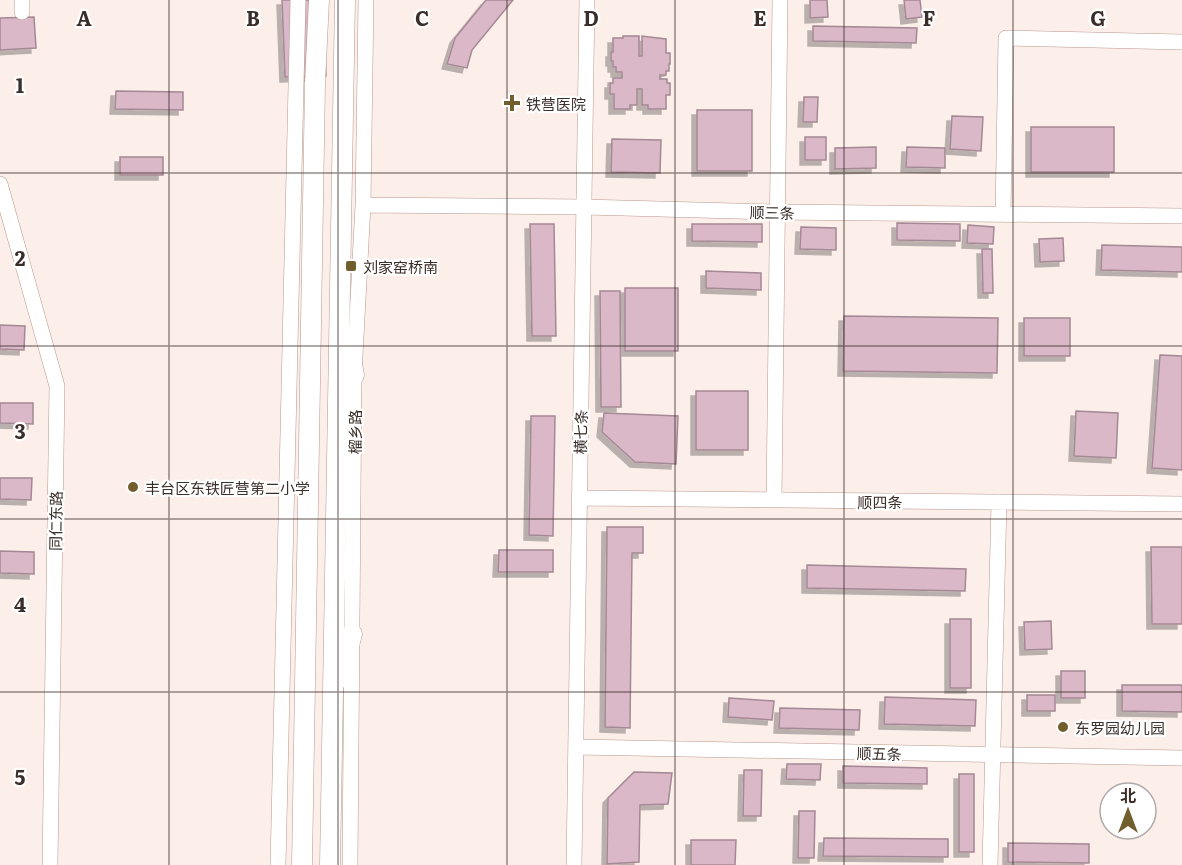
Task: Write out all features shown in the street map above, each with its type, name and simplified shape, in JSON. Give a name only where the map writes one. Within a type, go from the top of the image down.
[{"type":"main road","points":[[302,865],[315,95],[319,0]]},
{"type":"main road","name":"榴乡路","points":[[330,865],[345,0]]},
{"type":"main road","points":[[339,296],[354,375]]},
{"type":"main road","points":[[332,709],[352,634]]},
{"type":"street","points":[[278,865],[298,0]]},
{"type":"street","name":"榴乡路","points":[[350,865],[354,375],[363,205],[366,0]]},
{"type":"street","name":"横七条","points":[[574,865],[587,0]]},
{"type":"street","points":[[774,500],[780,0]]},
{"type":"street","points":[[1003,214],[1006,38],[1182,42]]},
{"type":"street","name":"同仁东路","points":[[0,184],[57,386],[50,865]]},
{"type":"street","name":"顺三条","points":[[363,205],[1182,216]]},
{"type":"street","name":"顺四条","points":[[579,498],[1182,504]]},
{"type":"street","points":[[990,865],[999,502]]},
{"type":"street","name":"顺五条","points":[[577,747],[1182,758]]},
{"type":"building","points":[[282,0],[323,0],[326,76],[285,77]]},
{"type":"building","points":[[486,0],[513,0],[472,50],[467,68],[447,64],[455,38]]},
{"type":"building","points":[[810,0],[827,0],[828,17],[810,18]]},
{"type":"building","points":[[904,0],[920,0],[922,17],[906,19]]},
{"type":"building","points":[[34,17],[36,48],[0,50],[0,18]]},
{"type":"building","points":[[813,26],[917,28],[916,43],[813,41]]},
{"type":"building","points":[[623,36],[639,36],[639,56],[642,56],[642,36],[666,39],[666,53],[670,53],[669,71],[666,71],[666,75],[660,75],[660,79],[667,79],[667,83],[670,83],[670,95],[666,95],[666,109],[648,109],[648,105],[642,105],[642,89],[637,89],[637,105],[630,105],[630,109],[614,109],[614,94],[610,94],[610,83],[613,83],[613,78],[622,78],[622,72],[616,72],[616,67],[613,67],[611,52],[613,52],[613,38],[623,38]]},
{"type":"building","points":[[116,91],[183,92],[183,110],[115,109]]},
{"type":"building","points":[[804,97],[818,97],[817,122],[803,122]]},
{"type":"building","points":[[697,110],[752,110],[752,171],[697,171]]},
{"type":"building","points":[[952,116],[983,117],[981,151],[950,149]]},
{"type":"building","points":[[1031,127],[1114,127],[1114,172],[1031,172]]},
{"type":"building","points":[[805,137],[826,137],[826,160],[805,160]]},
{"type":"building","points":[[612,139],[661,140],[660,173],[611,172]]},
{"type":"building","points":[[876,147],[876,168],[835,169],[835,148]]},
{"type":"building","points":[[907,147],[945,148],[945,168],[906,167]]},
{"type":"building","points":[[120,157],[163,157],[163,175],[120,175]]},
{"type":"building","points":[[897,223],[960,224],[960,241],[897,240]]},
{"type":"building","points":[[530,224],[554,224],[556,336],[532,336]]},
{"type":"building","points":[[692,224],[762,224],[762,242],[692,241]]},
{"type":"building","points":[[968,225],[994,227],[993,244],[967,243]]},
{"type":"building","points":[[801,227],[836,228],[836,250],[800,249]]},
{"type":"building","points":[[1063,238],[1064,261],[1040,262],[1039,239]]},
{"type":"building","points":[[1102,245],[1182,247],[1182,272],[1101,270]]},
{"type":"building","points":[[982,249],[992,249],[993,293],[983,293]]},
{"type":"building","points":[[706,271],[761,273],[761,290],[706,288]]},
{"type":"building","points":[[625,288],[678,288],[678,351],[625,351]]},
{"type":"building","points":[[600,291],[620,291],[621,407],[601,407]]},
{"type":"building","points":[[844,316],[998,318],[997,373],[843,371]]},
{"type":"building","points":[[1024,318],[1070,318],[1070,356],[1024,356]]},
{"type":"building","points":[[0,325],[25,326],[24,350],[0,349]]},
{"type":"building","points":[[1160,355],[1182,356],[1182,470],[1152,468]]},
{"type":"building","points":[[696,391],[748,391],[748,450],[696,450]]},
{"type":"building","points":[[0,403],[33,403],[33,424],[0,423]]},
{"type":"building","points":[[1076,411],[1118,413],[1116,458],[1074,456]]},
{"type":"building","points":[[604,413],[678,416],[676,464],[635,462],[602,432]]},
{"type":"building","points":[[531,416],[555,416],[553,536],[529,535]]},
{"type":"building","points":[[0,478],[32,478],[31,500],[0,499]]},
{"type":"building","points":[[607,527],[643,527],[643,553],[632,553],[630,728],[605,727]]},
{"type":"building","points":[[1151,547],[1182,547],[1182,624],[1152,624]]},
{"type":"building","points":[[499,550],[553,550],[553,572],[498,572]]},
{"type":"building","points":[[0,551],[34,552],[34,574],[0,573]]},
{"type":"building","points":[[807,565],[966,569],[965,591],[807,588]]},
{"type":"building","points":[[950,619],[971,619],[971,688],[950,688]]},
{"type":"building","points":[[1051,621],[1052,649],[1025,650],[1024,622]]},
{"type":"building","points":[[1061,671],[1085,671],[1085,698],[1061,698]]},
{"type":"building","points":[[1122,685],[1182,685],[1182,712],[1122,711]]},
{"type":"building","points":[[1027,695],[1055,695],[1055,711],[1027,711]]},
{"type":"building","points":[[885,697],[976,700],[975,726],[884,724]]},
{"type":"building","points":[[729,698],[774,701],[772,720],[728,717]]},
{"type":"building","points":[[780,708],[860,710],[859,730],[779,728]]},
{"type":"building","points":[[787,764],[821,764],[820,780],[786,779]]},
{"type":"building","points":[[843,766],[927,768],[927,784],[843,783]]},
{"type":"building","points":[[744,770],[762,770],[761,816],[743,816]]},
{"type":"building","points":[[634,772],[672,773],[668,804],[640,805],[639,862],[607,864],[608,798]]},
{"type":"building","points":[[959,774],[974,774],[974,852],[959,852]]},
{"type":"building","points":[[799,811],[815,811],[814,858],[798,858]]},
{"type":"building","points":[[824,838],[948,839],[948,857],[823,856]]},
{"type":"building","points":[[691,840],[736,840],[735,865],[691,865]]},
{"type":"building","points":[[1008,843],[1089,844],[1089,863],[1008,862]]},
{"type":"place","name":"铁营医院","points":[[512,103]]},
{"type":"place","name":"刘家窑桥南","points":[[351,266]]},
{"type":"place","name":"丰台区东铁匠营第二小学","points":[[133,487]]},
{"type":"place","name":"东罗园幼儿园","points":[[1063,727]]}]
